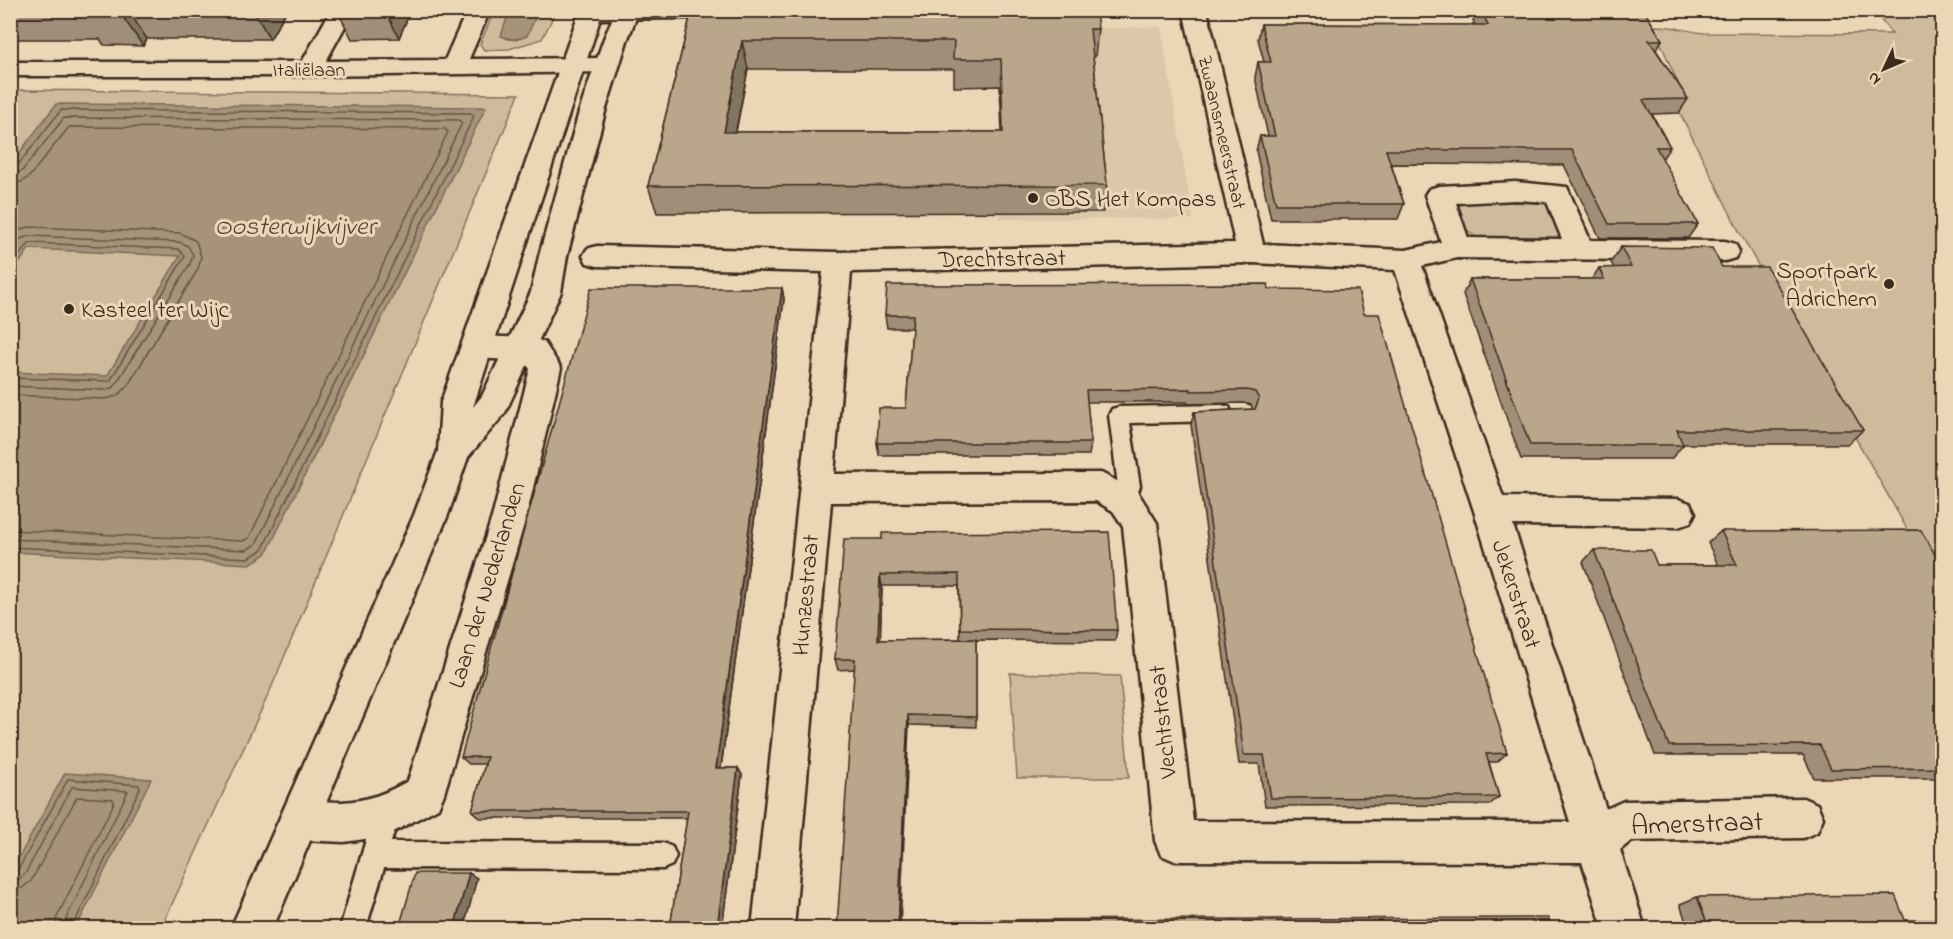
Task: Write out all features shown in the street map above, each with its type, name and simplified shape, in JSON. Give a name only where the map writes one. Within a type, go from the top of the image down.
[{"type":"street","points":[[310,69],[343,10]]},
{"type":"street","points":[[454,67],[479,10]]},
{"type":"street","points":[[252,928],[301,820],[431,515],[454,451],[457,402],[592,11],[792,10]]},
{"type":"street","name":"Zwaansmeerstraat","points":[[1195,10],[1251,253]]},
{"type":"street","points":[[454,451],[494,404],[546,292],[553,256],[607,65],[628,11]]},
{"type":"street","name":"Italiëlaan","points":[[10,69],[310,69],[607,65]]},
{"type":"street","points":[[1457,248],[1439,195],[1516,191],[1557,194],[1580,249]]},
{"type":"street","name":"Drechtstraat","points":[[597,256],[838,262],[1251,253],[1406,260],[1457,248],[1725,251]]},
{"type":"street","name":"Jekerstraat","points":[[1406,260],[1491,511],[1624,928]]},
{"type":"street","name":"Hunzestraat","points":[[773,928],[838,262]]},
{"type":"street","points":[[476,347],[520,347]]},
{"type":"street","name":"Laan der Nederlanden","points":[[301,820],[344,822],[386,816],[424,794],[510,514],[546,368],[533,350],[520,347]]},
{"type":"street","points":[[815,488],[1101,487],[1125,501]]},
{"type":"street","name":"Vechtstraat","points":[[1125,501],[1140,523],[1175,841],[1596,842]]},
{"type":"street","points":[[1491,511],[1678,513]]},
{"type":"street","name":"Amerstraat","points":[[1596,842],[1624,821],[1803,818]]},
{"type":"lane","points":[[1125,501],[1129,486],[1119,415],[1243,413]]},
{"type":"lane","points":[[353,928],[386,816]]},
{"type":"lane","points":[[375,855],[663,856]]},
{"type":"shaded area","points":[[494,11],[509,11],[508,39],[516,40],[527,36],[538,11],[556,11],[542,39],[509,49],[484,50],[480,44]]},
{"type":"shaded area","points":[[1874,11],[1942,11],[1942,591],[1740,233],[1667,87],[1678,83],[1653,26],[1704,33],[1892,34]]},
{"type":"shaded area","points":[[1161,27],[1193,219],[999,219],[999,212],[1092,28]]},
{"type":"shaded area","points":[[10,90],[519,94],[270,691],[161,928],[11,928]]},
{"type":"shaded area","points":[[1469,201],[1553,205],[1565,233],[1559,239],[1479,240],[1467,230],[1457,206]]},
{"type":"shaded area","points":[[1010,673],[1120,676],[1129,778],[1017,778]]},
{"type":"water","points":[[509,11],[538,11],[527,36],[508,39],[501,36]]},
{"type":"water","name":"Oosterwijkvijver","points":[[56,104],[486,107],[266,554],[250,564],[11,552],[11,372],[107,376],[180,256],[29,249],[11,275],[11,164]]},
{"type":"water","points":[[65,773],[151,779],[76,928],[11,928],[11,872]]},
{"type":"building","points":[[692,10],[1096,10],[1098,29],[1090,29],[1107,185],[648,186]],"holes":[[[742,41],[954,41],[953,59],[1001,59],[1003,132],[724,132]]]},
{"type":"building","points":[[1481,10],[1644,10],[1662,40],[1649,40],[1688,99],[1643,100],[1670,147],[1656,147],[1698,224],[1609,224],[1572,150],[1386,150],[1404,204],[1276,204],[1260,136],[1275,136],[1258,62],[1271,62],[1261,24],[1488,25]]},
{"type":"building","points":[[1621,247],[1712,248],[1722,267],[1767,267],[1863,430],[1677,430],[1683,445],[1530,445],[1470,279],[1604,279],[1599,268],[1631,267]]},
{"type":"building","points":[[1268,284],[1269,289],[1358,290],[1364,314],[1379,314],[1507,753],[1486,754],[1499,797],[1271,798],[1264,755],[1244,755],[1194,412],[1255,409],[1259,399],[1255,392],[1247,390],[1191,391],[1191,389],[1086,390],[1091,443],[877,443],[879,408],[906,408],[913,315],[885,315],[887,285]]},
{"type":"building","points":[[591,288],[782,288],[716,768],[738,768],[717,928],[670,928],[688,811],[472,811],[487,757],[461,757]]},
{"type":"building","points":[[1921,530],[1942,567],[1942,768],[1831,769],[1820,745],[1669,746],[1594,550],[1651,550],[1657,565],[1737,565],[1721,531]]},
{"type":"building","points":[[1109,532],[1117,630],[960,629],[959,574],[880,575],[878,640],[976,639],[976,717],[908,715],[898,928],[837,928],[855,659],[835,659],[844,539],[882,539],[882,533]]},
{"type":"building","points":[[415,873],[469,873],[454,928],[399,928]]},
{"type":"building","points":[[1895,895],[1905,920],[1942,920],[1942,928],[1709,928],[1697,897]]},
{"type":"building","points":[[1548,918],[1551,928],[957,928],[957,920]]},
{"type":"place","name":"OBS Het Kompas","points":[[1033,198]]},
{"type":"place","name":"Sportpark Adrichem","points":[[1889,284]]},
{"type":"place","name":"Kasteel ter Wijc","points":[[69,309]]}]
